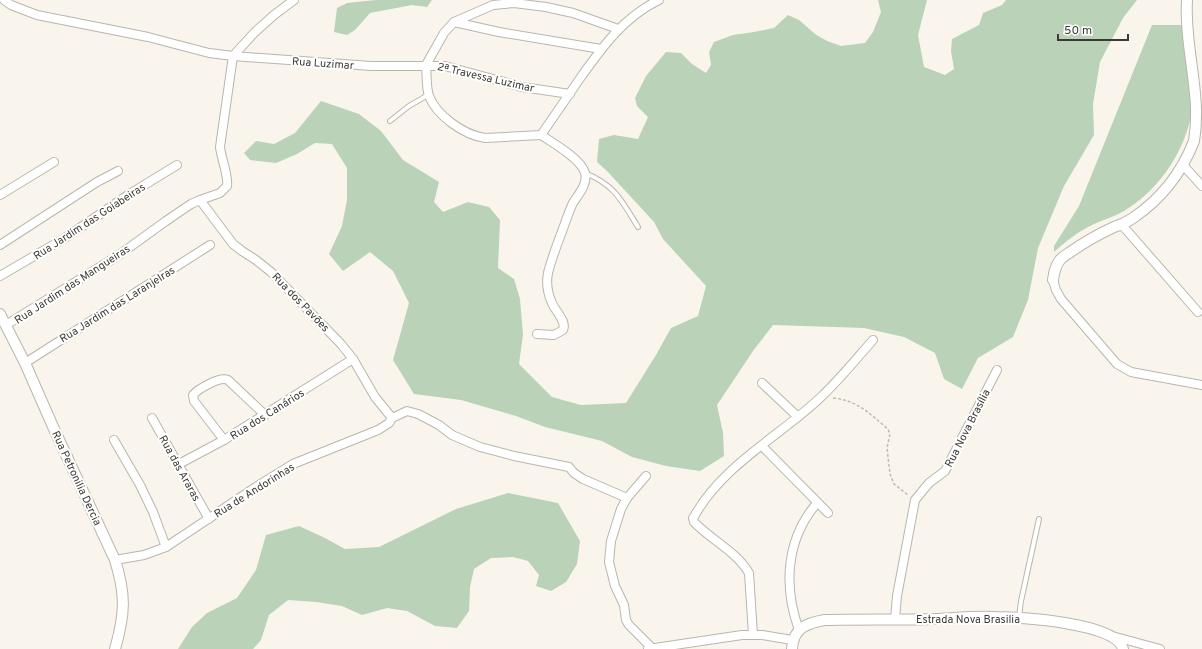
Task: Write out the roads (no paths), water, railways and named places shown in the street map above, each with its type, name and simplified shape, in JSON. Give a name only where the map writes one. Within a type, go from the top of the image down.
[{"type":"street","name":"Rua Luzimar","points":[[4,0],[10,5],[37,15],[148,37],[203,52],[233,56],[370,66],[426,65]]},
{"type":"street","points":[[233,56],[254,33],[294,0]]},
{"type":"street","points":[[541,135],[601,49],[618,30],[646,7],[659,0]]},
{"type":"street","points":[[1187,0],[1186,14],[1189,37],[1201,96],[1198,123],[1194,139],[1183,166],[1166,189],[1151,204],[1132,219],[1075,249],[1060,260],[1055,269],[1053,280],[1061,299],[1117,364],[1131,372],[1202,385]]},
{"type":"street","points":[[537,334],[554,335],[564,328],[563,321],[552,303],[547,281],[556,247],[568,212],[582,187],[585,173],[583,168],[571,156],[541,135],[492,138],[477,137],[456,126],[440,114],[435,108],[429,94],[426,65],[444,33],[454,22],[493,5],[514,3],[540,6],[573,13],[618,30]]},
{"type":"street","points":[[454,22],[499,32],[601,49]]},
{"type":"street","name":"Rua Jardim das Mangueiras","points":[[6,325],[119,255],[154,229],[198,201],[224,191],[228,182],[221,159],[220,147],[233,56]]},
{"type":"street","name":"2ª Travessa Luzimar","points":[[426,65],[445,66],[522,86],[570,94]]},
{"type":"street","points":[[0,195],[54,162]]},
{"type":"street","name":"Rua Jardim das Goiabeiras","points":[[0,276],[65,238],[128,195],[177,165]]},
{"type":"street","points":[[1183,166],[1202,186]]},
{"type":"street","points":[[0,245],[118,170]]},
{"type":"street","name":"Rua dos Pavões","points":[[198,201],[233,244],[271,272],[321,322],[353,359],[370,390],[392,418]]},
{"type":"street","points":[[1122,224],[1198,312]]},
{"type":"street","name":"Rua Jardim das Laranjelras","points":[[25,363],[210,246]]},
{"type":"street","name":"Rua Petronilia Dercia","points":[[0,314],[25,363],[115,560],[121,579],[124,596],[122,616],[115,649]]},
{"type":"street","points":[[753,635],[749,573],[745,565],[697,524],[694,518],[708,496],[732,470],[822,397],[873,340]]},
{"type":"street","name":"Rua dos Canários","points":[[179,464],[224,440],[353,359]]},
{"type":"street","name":"Rua Nova Brasília","points":[[895,619],[897,596],[915,500],[929,483],[945,471],[997,370]]},
{"type":"street","points":[[224,440],[194,401],[193,396],[197,392],[225,378],[265,415]]},
{"type":"street","points":[[762,384],[798,417]]},
{"type":"street","points":[[392,418],[407,411],[418,414],[439,425],[452,435],[480,447],[514,456],[569,467],[574,473],[584,480],[627,498]]},
{"type":"street","name":"Rua das Araras","points":[[152,418],[209,519]]},
{"type":"street","name":"Rua de Andorinhas","points":[[115,560],[144,555],[166,547],[293,464],[378,430],[389,423],[392,418]]},
{"type":"street","points":[[114,440],[140,485],[153,512],[166,547]]},
{"type":"street","points":[[762,446],[828,513]]},
{"type":"street","points":[[646,476],[627,498],[621,510],[611,541],[609,562],[615,586],[624,605],[626,620],[651,649],[728,637],[753,635],[792,644],[799,630],[790,597],[790,574],[793,544],[808,513],[817,503]]},
{"type":"street","name":"Estrada Nova Brasilia","points":[[799,630],[816,622],[825,620],[935,619],[972,617],[1019,618],[1074,624],[1160,649]]},
{"type":"street","points":[[1111,635],[1122,644],[1123,649]]},
{"type":"lane","points":[[390,121],[409,106],[429,94]]},
{"type":"lane","points":[[585,173],[610,186],[622,200],[638,227]]},
{"type":"lane","points":[[1019,618],[1021,601],[1039,519]]}]
